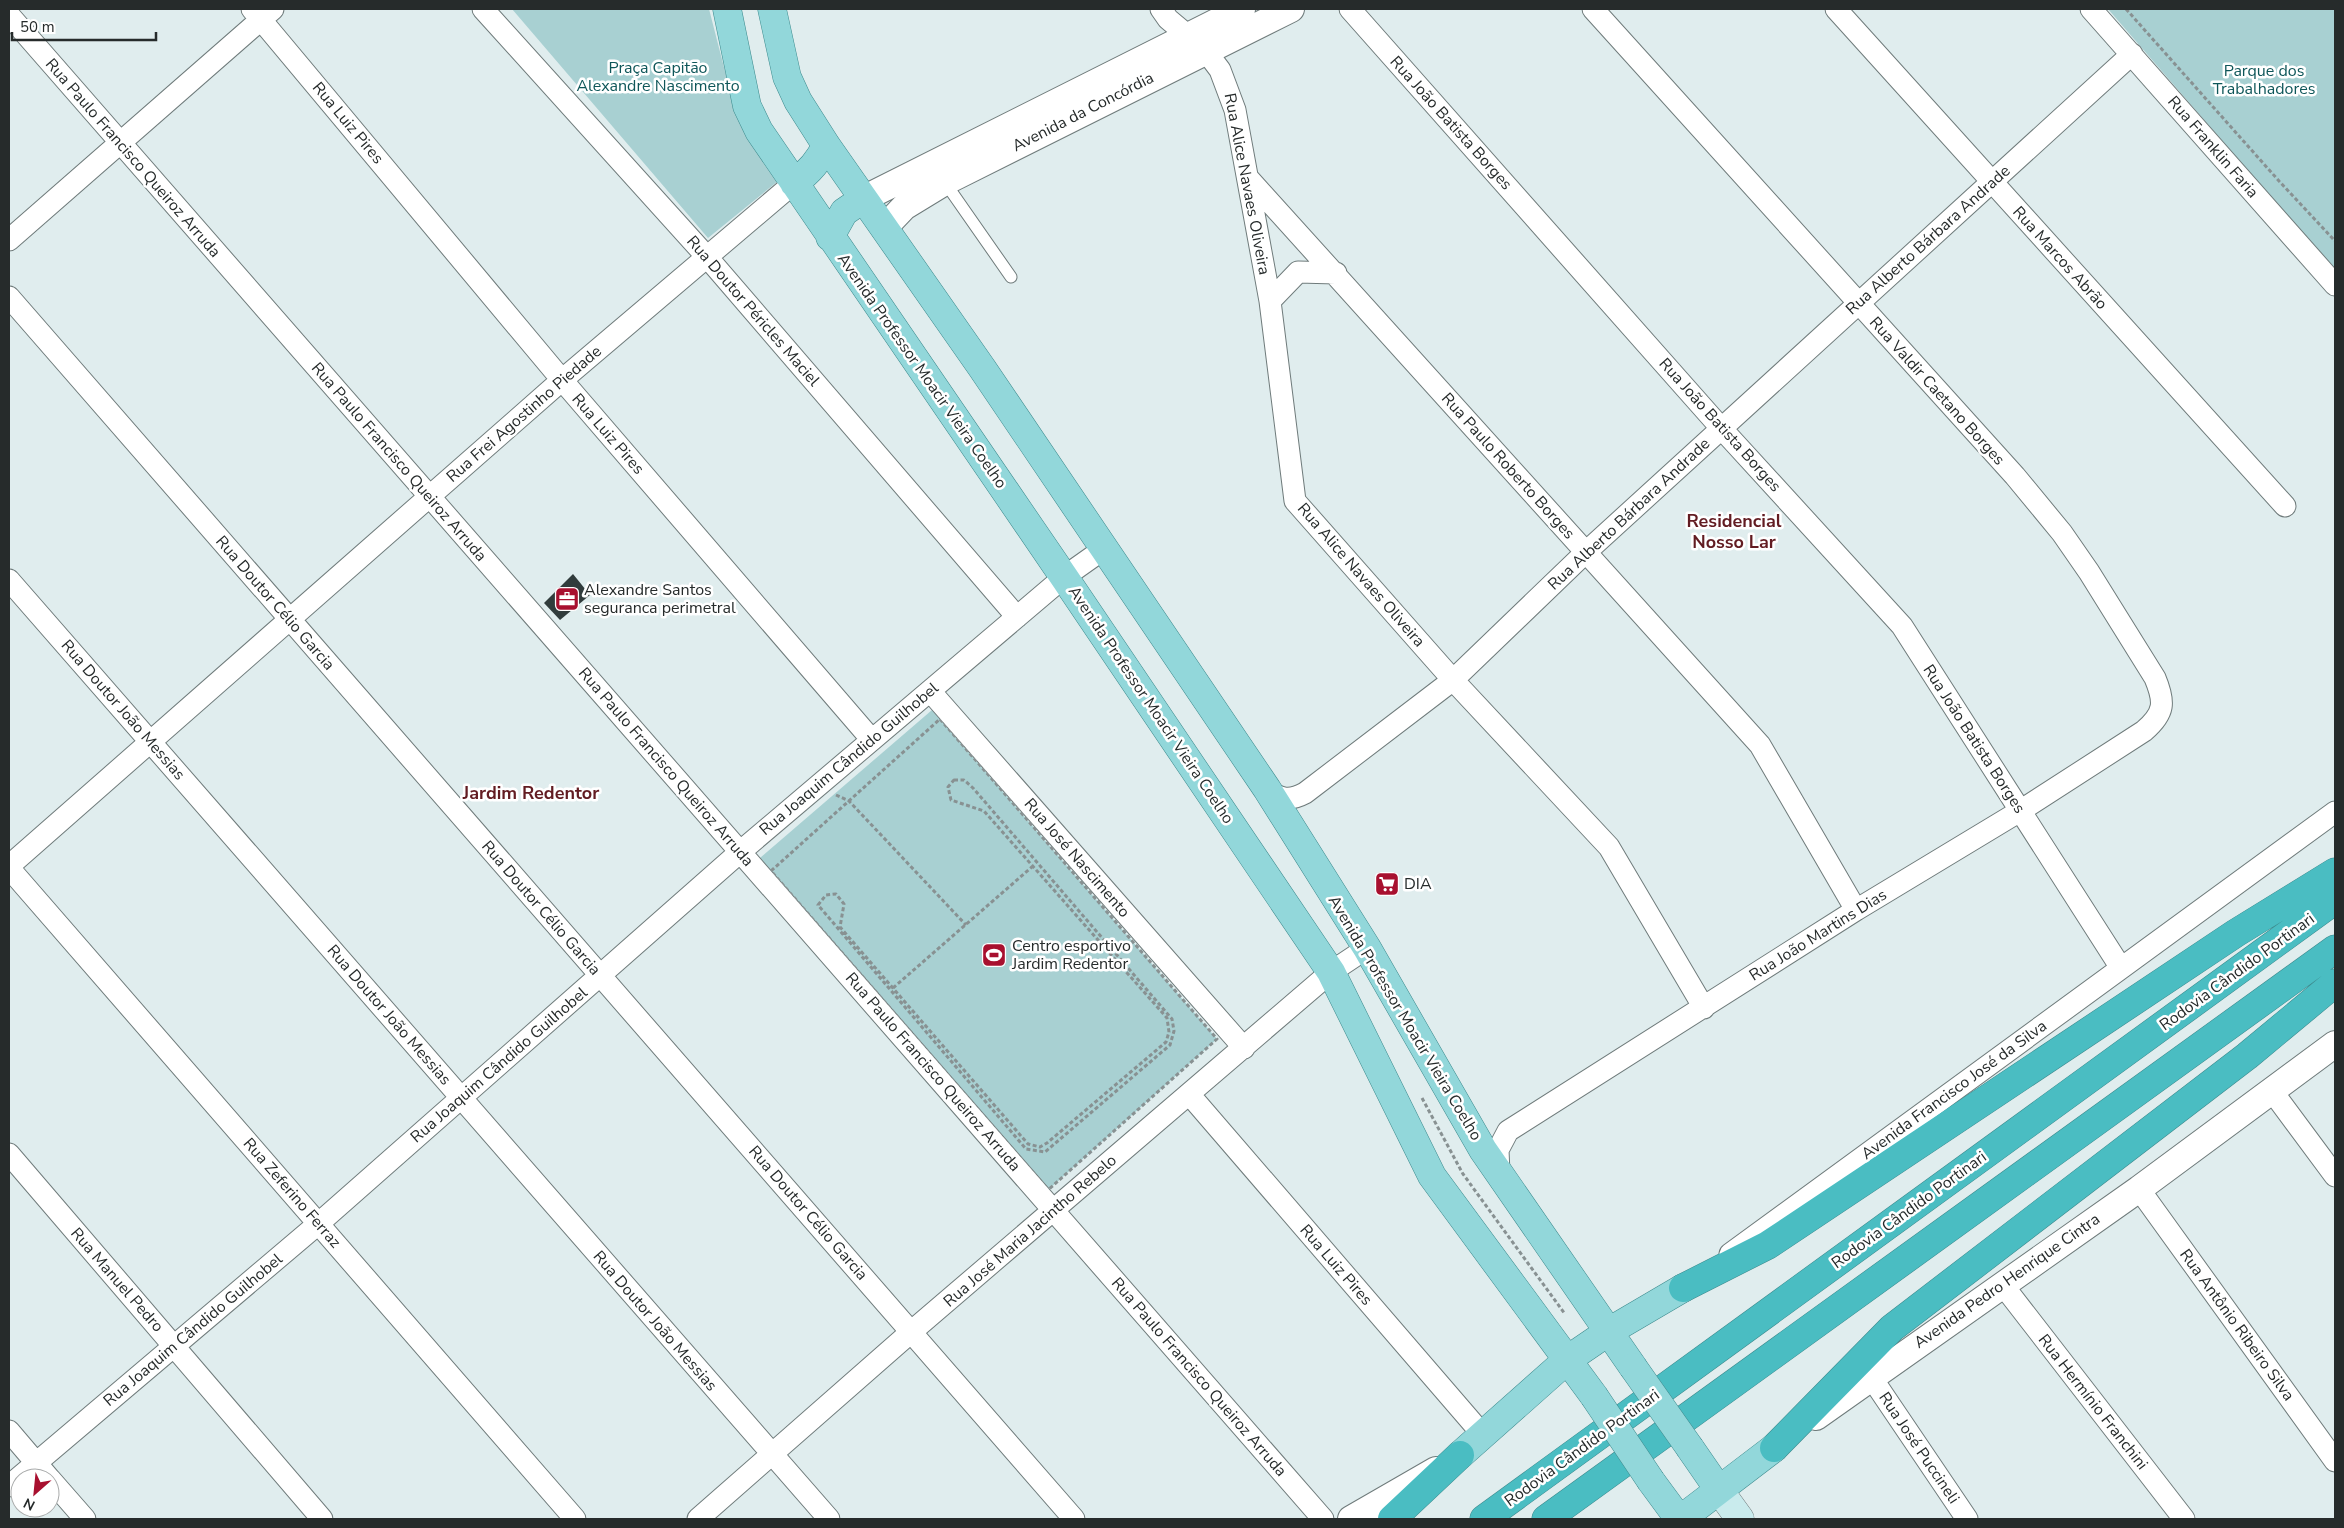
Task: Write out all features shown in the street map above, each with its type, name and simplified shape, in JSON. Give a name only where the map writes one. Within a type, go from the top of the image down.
[{"type":"highway","points":[[1683,1288],[1768,1245],[2236,933],[2335,872]]},
{"type":"highway","name":"Rodovia Cândido Portinari","points":[[1484,1519],[2335,900]]},
{"type":"highway","points":[[1546,1519],[2335,950]]},
{"type":"highway","points":[[1774,1448],[1867,1366],[1892,1328],[2247,1056],[2335,983]]},
{"type":"highway","points":[[1392,1519],[1460,1455]]},
{"type":"main road","name":"Avenida Professor Moacir Vieira Coelho","points":[[727,9],[747,106],[759,131],[1331,972],[1432,1176],[1594,1396],[1680,1519]]},
{"type":"main road","name":"Avenida Professor Moacir Vieira Coelho","points":[[772,9],[787,77],[798,101],[826,145],[1105,548],[1267,789],[1367,948],[1483,1150],[1719,1490]]},
{"type":"main road","points":[[794,183],[814,166],[826,145]]},
{"type":"main road","points":[[830,236],[844,212],[863,199]]},
{"type":"main road","name":"Avenida Francisco José da Silva","points":[[1460,1455],[1567,1360],[1608,1332],[1683,1288]]},
{"type":"main road","points":[[1680,1519],[1774,1448]]},
{"type":"main road","points":[[1719,1490],[1740,1519]]},
{"type":"street","name":"Rua Doutor Péricles Maciel","points":[[483,9],[707,257],[1017,617]]},
{"type":"street","name":"Rua Alice Navaes Oliveira","points":[[1161,9],[1168,18],[1196,43],[1220,70],[1228,87],[1235,110],[1270,300],[1295,501],[1453,680],[1609,847],[1704,1008]]},
{"type":"street","name":"Avenida da Concórdia","points":[[1196,43],[1242,9]]},
{"type":"street","name":"Avenida da Concórdia","points":[[863,199],[939,173],[1196,43],[1291,9]]},
{"type":"street","name":"Rua João Batista Borges","points":[[1350,9],[1721,428],[1902,626],[2122,968]]},
{"type":"street","name":"Rua Valdir Caetano Borges","points":[[1593,9],[2014,476],[2062,533],[2089,572],[2155,678],[2162,695],[2161,710]]},
{"type":"street","name":"Rua Marcos Abrão","points":[[1836,9],[2285,506]]},
{"type":"street","name":"Rua Franklin Faria","points":[[2090,9],[2132,54],[2335,285]]},
{"type":"street","points":[[9,240],[262,12]]},
{"type":"street","name":"Rua Luiz Pires","points":[[262,12],[562,380],[872,740]]},
{"type":"street","name":"Rua Paulo Francisco Queiroz Arruda","points":[[9,16],[1323,1519]]},
{"type":"street","name":"Rua Alberto Bárbara Andrade","points":[[1267,789],[1275,796],[1285,799],[1296,798],[1305,793],[1453,680],[1585,552],[2132,54]]},
{"type":"street","name":"Avenida da Concórdia","points":[[884,228],[939,173]]},
{"type":"street","name":"Rua Paulo Roberto Borges","points":[[1248,178],[1336,273],[1760,745],[1856,910]]},
{"type":"street","name":"Rua Frei Agostinho Piedade","points":[[9,867],[562,380],[794,183]]},
{"type":"street","points":[[1270,300],[1298,272],[1336,273]]},
{"type":"street","name":"Rua Doutor Célio Garcia","points":[[9,297],[1074,1519]]},
{"type":"street","name":"Rua Joaquim Cândido Guilhobel","points":[[50,1468],[173,1346],[318,1224],[601,977],[740,852],[1064,577],[1105,548]]},
{"type":"street","name":"Rua Doutor João Messias","points":[[9,580],[829,1519]]},
{"type":"street","name":"Rua José Nascimento","points":[[930,691],[1244,1048]]},
{"type":"street","name":"Rua João Martins Dias","points":[[1499,1173],[1498,1150],[1508,1131],[1856,910],[2020,811],[2144,731],[2155,722],[2161,710]]},
{"type":"street","name":"Avenida Francisco José da Silva","points":[[1683,1288],[2335,812]]},
{"type":"street","name":"Rua Zeferino Ferraz","points":[[9,867],[575,1519]]},
{"type":"street","name":"Rua José Maria Jacintho Rebelo","points":[[698,1519],[911,1332],[1331,972],[1367,948]]},
{"type":"street","name":"Avenida Pedro Henrique Cintra","points":[[1867,1366],[2002,1284],[2139,1189],[2335,1044]]},
{"type":"street","points":[[2272,1091],[2335,1176]]},
{"type":"street","name":"Rua Luiz Pires","points":[[1189,1094],[1483,1435]]},
{"type":"street","name":"Rua Manuel Pedro","points":[[9,1154],[322,1519]]},
{"type":"street","name":"Rua Antônio Ribeiro Silva","points":[[2139,1189],[2335,1462]]},
{"type":"street","name":"Rua Hermínio Franchini","points":[[2002,1284],[2184,1519]]},
{"type":"street","name":"Rua José Puccineli","points":[[1867,1366],[1967,1519]]},
{"type":"street","points":[[9,1431],[41,1468]]},
{"type":"street","points":[[1351,1519],[1460,1455]]},
{"type":"street","points":[[60,1490],[85,1519]]},
{"type":"lane","points":[[939,173],[1011,277]]},
{"type":"path","points":[[2126,9],[2335,241]]},
{"type":"path","points":[[940,719],[1217,1039],[1048,1190],[771,871],[849,801],[940,719]]},
{"type":"path","points":[[954,780],[964,780],[973,788],[1172,1019],[1174,1031],[1170,1045],[1045,1152],[1026,1149],[823,914],[818,905],[826,895],[836,894],[844,904],[840,928],[1028,1144],[1040,1147],[1166,1042],[1169,1032],[1166,1018],[1033,866],[984,811],[951,800],[948,788],[954,780]]},
{"type":"path","points":[[817,787],[849,801],[966,925]]},
{"type":"path","points":[[892,988],[1033,866]]},
{"type":"green space","name":"Praça Capitão Alexandre Nascimento","points":[[512,9],[709,9],[736,114],[778,181],[708,238]]},
{"type":"green space","name":"Parque dos Trabalhadores","points":[[2108,9],[2335,9],[2335,271]]},
{"type":"green space","name":"Centro esportivo Jardim Redentor","points":[[932,710],[1217,1039],[1048,1190],[760,858]]},
{"type":"building","name":"Alexandre Santos seguranca perimetral","points":[[573,574],[590,595],[560,620],[544,603]]},
{"type":"place","name":"Alexandre Santos seguranca perimetral","points":[[567,599]]},
{"type":"place","name":"DIA","points":[[1387,884]]},
{"type":"place","name":"Centro esportivo Jardim Redentor","points":[[994,955]]},
{"type":"district","name":"Residencial Nosso Lar","points":[[1734,531]]},
{"type":"district","name":"Jardim Redentor","points":[[531,793]]}]
